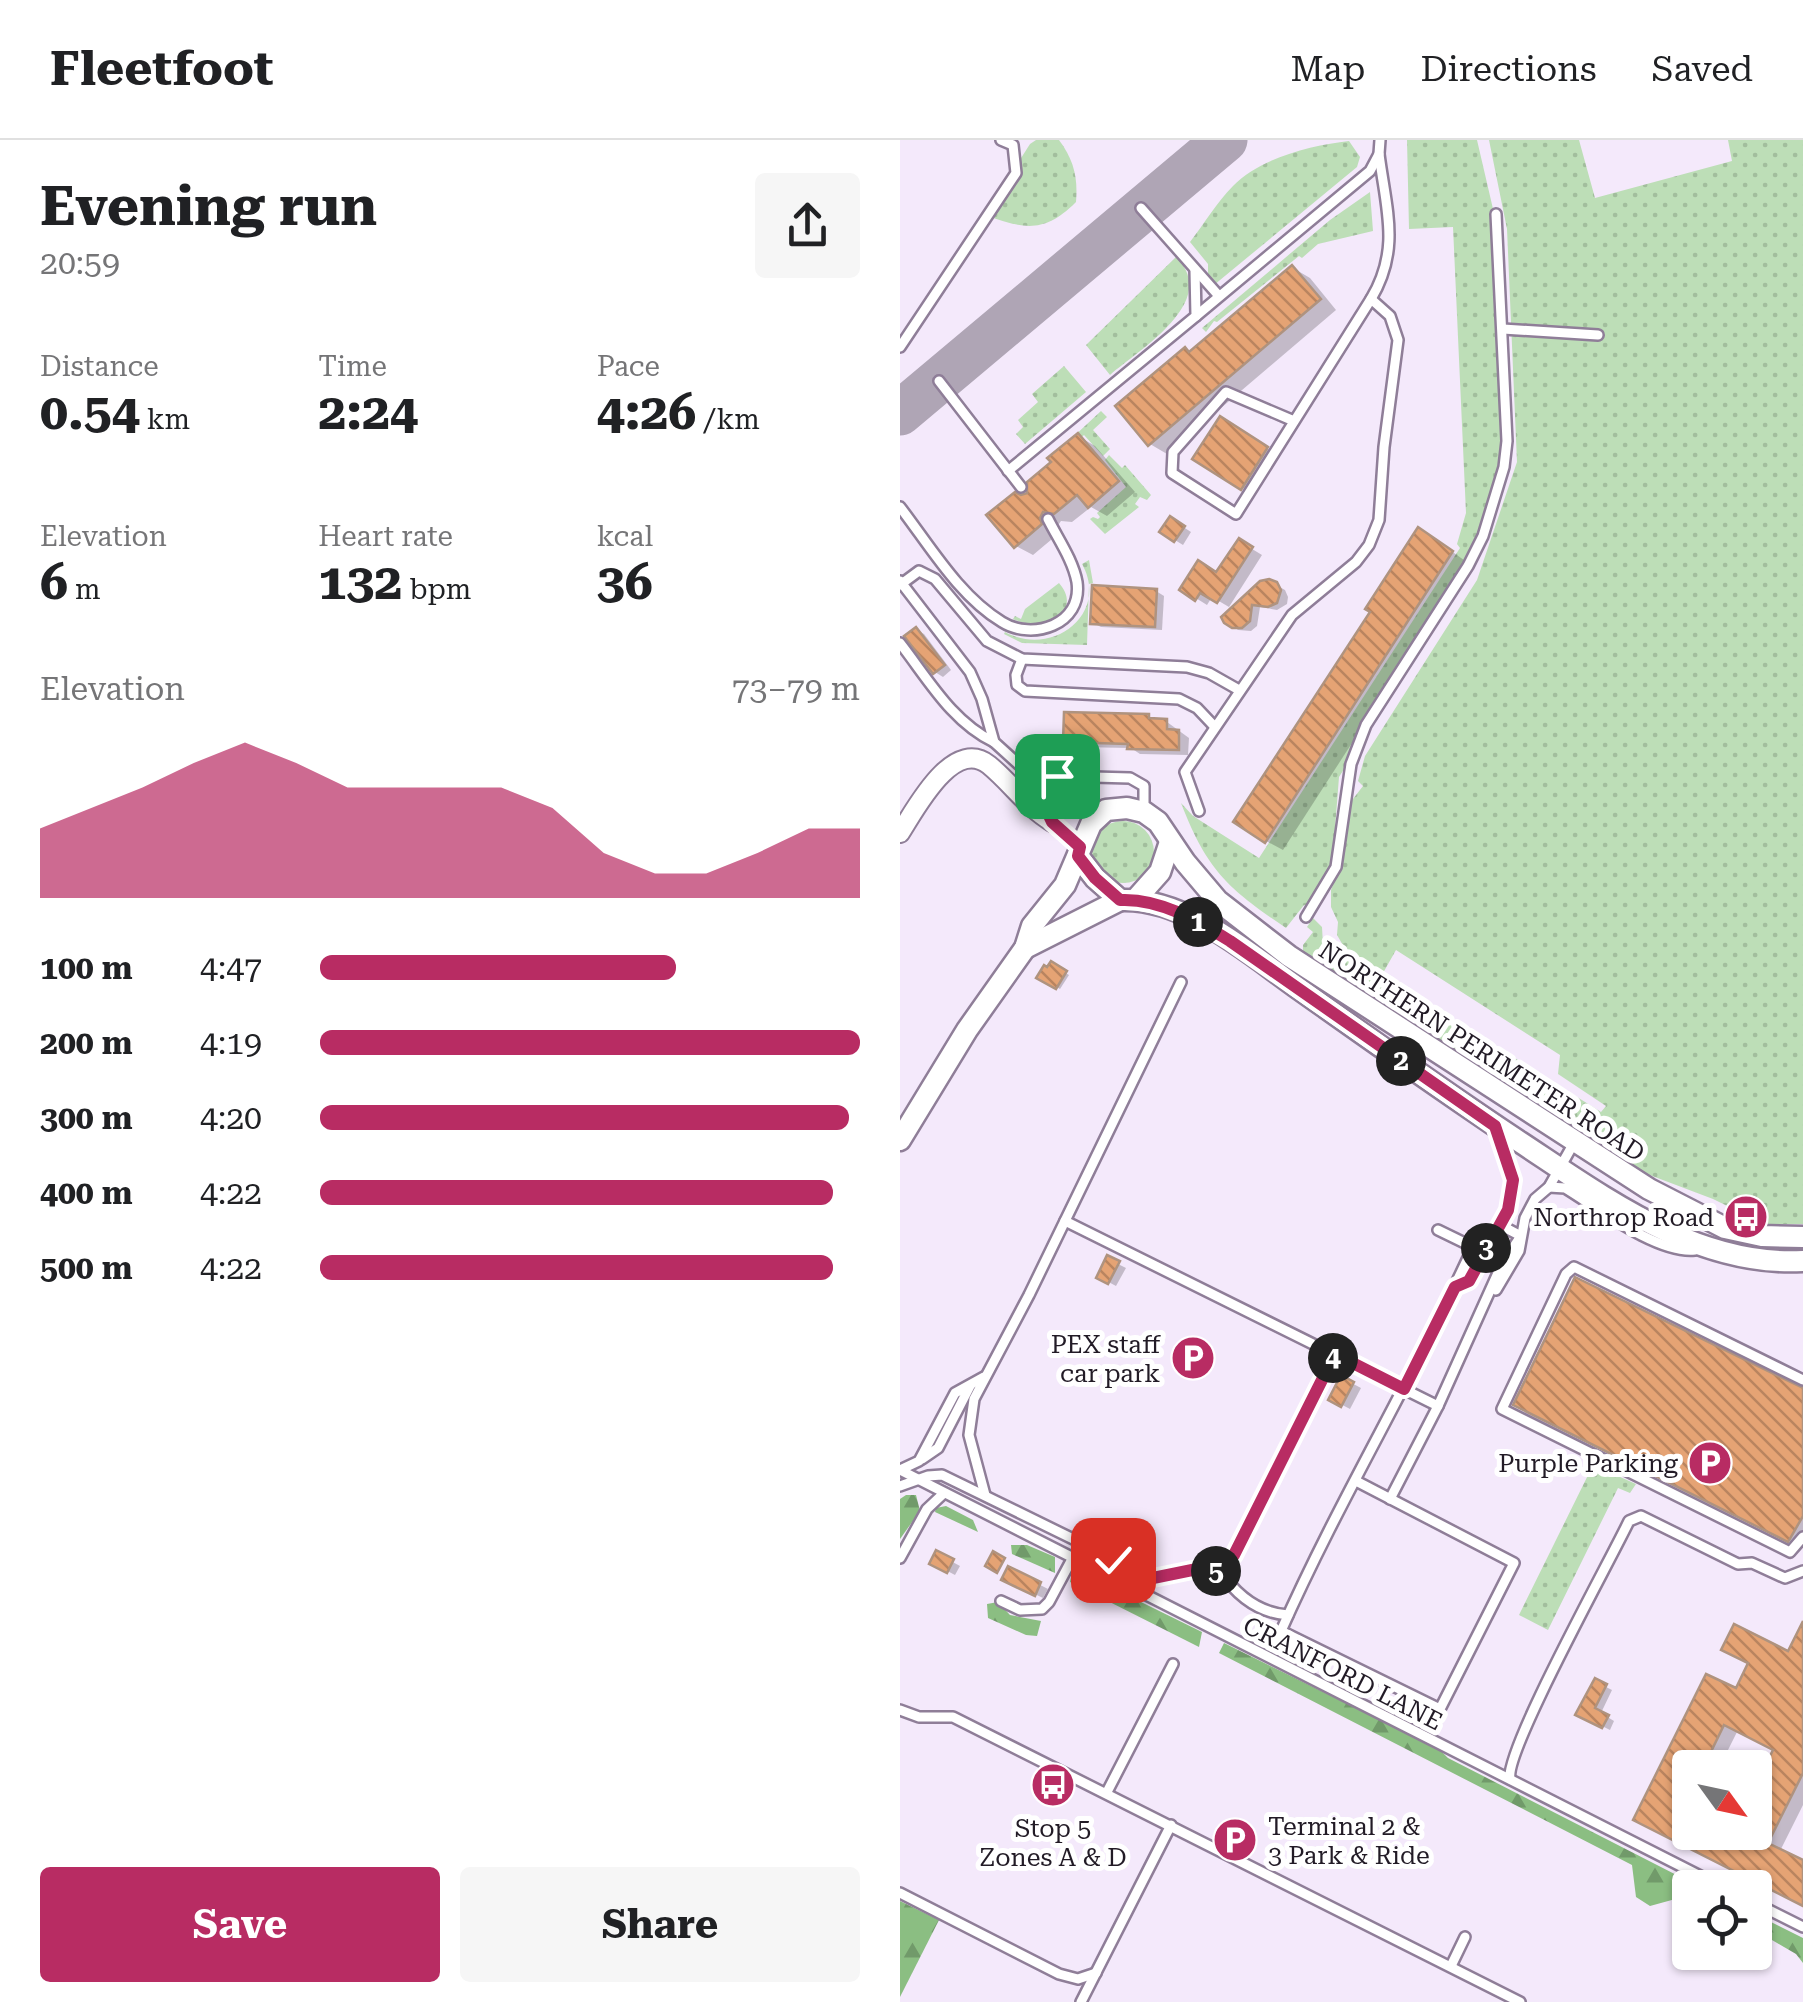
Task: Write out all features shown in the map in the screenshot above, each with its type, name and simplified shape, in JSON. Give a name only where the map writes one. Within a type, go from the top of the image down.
[{"type":"street","points":[[900,832],[943,770],[974,759],[987,763],[1037,814],[1052,822]]},
{"type":"street","points":[[900,1140],[967,1030],[1025,948],[1032,926],[1059,895],[1091,824],[1106,810],[1128,808],[1144,812],[1158,822],[1170,842],[1160,872],[1128,899],[1025,948]]},
{"type":"street","name":"NORTHERN PERIMETER ROAD","points":[[1170,842],[1218,901],[1288,956],[1649,1189],[1706,1220],[1743,1233],[1803,1238]]},
{"type":"street","points":[[1079,852],[1095,878],[1128,899]]},
{"type":"street","name":"NORTHERN PERIMETER ROAD","points":[[1128,899],[1184,916],[1230,941],[1495,1126],[1642,1219],[1708,1248],[1750,1259],[1803,1261]]},
{"type":"lane","points":[[900,348],[1016,173],[1013,144],[1001,140]]},
{"type":"lane","points":[[1294,421],[1226,392],[1173,452],[1172,472],[1236,514],[1371,300],[1390,261],[1380,140]]},
{"type":"lane","points":[[1008,472],[1355,186],[1379,154]]},
{"type":"lane","points":[[1142,208],[1219,296]]},
{"type":"lane","points":[[1306,917],[1336,867],[1351,764],[1366,725],[1468,566],[1483,536],[1504,466],[1507,441],[1496,214]]},
{"type":"lane","points":[[1195,270],[1196,316]]},
{"type":"lane","points":[[1200,811],[1185,772],[1292,615],[1356,562],[1370,545],[1379,520],[1398,340],[1390,316],[1371,300]]},
{"type":"lane","points":[[1503,329],[1598,336]]},
{"type":"lane","points":[[938,381],[1021,487]]},
{"type":"lane","points":[[900,507],[949,572],[985,610],[1004,624],[1026,632],[1046,630],[1064,618],[1074,604],[1078,586],[1048,519]]},
{"type":"lane","points":[[994,742],[970,672],[901,583],[919,571],[935,579],[987,641],[1022,659],[1187,667],[1224,680],[1239,690]]},
{"type":"lane","points":[[900,643],[958,718],[974,732],[994,742],[1026,771],[1066,794],[1106,810]]},
{"type":"lane","points":[[1022,659],[1016,676],[1017,685],[1025,691],[1179,699],[1198,708],[1215,727]]},
{"type":"lane","points":[[1026,771],[1052,822],[1079,852]]},
{"type":"lane","points":[[1039,794],[1057,776],[1130,778],[1144,786],[1144,812]]},
{"type":"lane","points":[[985,1495],[968,1435],[984,1377],[1181,982]]},
{"type":"lane","points":[[1455,1287],[1469,1281],[1508,1210],[1513,1180],[1495,1126]]},
{"type":"lane","points":[[1390,1499],[1488,1301],[1514,1264],[1525,1218],[1535,1199],[1550,1187],[1575,1141]]},
{"type":"lane","points":[[1550,1187],[1564,1188],[1650,1239],[1680,1252],[1708,1248]]},
{"type":"lane","points":[[1065,1221],[1438,1406]]},
{"type":"lane","points":[[1500,1224],[1521,1236]]},
{"type":"lane","points":[[1356,1481],[1514,1563],[1440,1710],[1281,1631],[1356,1481],[1404,1389],[1474,1247],[1438,1230]]},
{"type":"lane","points":[[1803,1380],[1574,1267],[1566,1274],[1502,1409],[1790,1552],[1803,1537]]},
{"type":"lane","points":[[1220,1571],[1234,1555],[1335,1354]]},
{"type":"lane","points":[[900,1470],[920,1461],[955,1393],[984,1377]]},
{"type":"lane","points":[[900,1470],[918,1479]]},
{"type":"lane","points":[[900,1486],[942,1475],[1153,1578],[1202,1568],[1220,1571],[1232,1589],[1253,1605],[1271,1614],[1288,1616]]},
{"type":"lane","name":"CRANFORD LANE","points":[[918,1479],[1689,1870]]},
{"type":"lane","points":[[900,1558],[928,1510],[944,1494]]},
{"type":"lane","points":[[1510,1779],[1508,1770],[1524,1727],[1629,1521],[1641,1516],[1738,1564],[1752,1563],[1785,1578],[1803,1571]]},
{"type":"lane","points":[[1001,1600],[1020,1610],[1042,1608],[1072,1559]]},
{"type":"lane","points":[[1108,1792],[1173,1664]]},
{"type":"lane","points":[[900,1710],[919,1717],[953,1717],[1451,1966],[1503,1997],[1520,2002]]},
{"type":"lane","points":[[1082,2002],[1171,1824]]},
{"type":"lane","points":[[900,1892],[1058,1974],[1078,1979],[1096,1973]]},
{"type":"lane","points":[[1772,1912],[1803,1928]]},
{"type":"lane","points":[[1451,1966],[1465,1937]]},
{"type":"green space","points":[[1036,140],[1059,140],[1064,147],[1074,169],[1076,202],[1054,220],[1033,226],[985,215],[1030,144]]},
{"type":"green space","points":[[1407,140],[1477,140],[1500,239],[1506,456],[1499,488],[1467,576],[1339,777],[1332,867],[1308,907],[1304,905],[1286,928],[1221,876],[1200,845],[1181,803],[1193,816],[1259,858],[1460,548],[1457,544],[1466,513],[1453,227],[1409,229]]},
{"type":"green space","points":[[1489,140],[1579,140],[1595,198],[1732,161],[1728,140],[1803,140],[1803,1224],[1764,1224],[1647,1174],[1303,954],[1303,945],[1313,932],[1307,927],[1313,918],[1322,927],[1323,945],[1331,945],[1362,973],[1432,1006],[1601,1112],[1606,1106],[1558,1074],[1560,1055],[1396,950],[1383,973],[1348,954],[1337,935],[1338,922],[1331,907],[1331,890],[1344,855],[1346,808],[1363,786],[1358,781],[1365,756],[1477,580],[1517,462],[1507,229]]},
{"type":"green space","points":[[1349,141],[1360,157],[1357,167],[1214,285],[1208,278],[1208,264],[1190,242],[1233,186],[1257,168],[1287,154]]},
{"type":"green space","points":[[1370,192],[1373,231],[1318,244],[1214,321],[1206,332],[1202,328],[1330,220]]},
{"type":"green space","points":[[1176,257],[1187,274],[1189,290],[1183,307],[1156,338],[1110,375],[1086,345]]},
{"type":"green space","points":[[1064,366],[1086,392],[1025,444],[1016,434],[1023,427],[1018,420],[1038,402],[1032,394]]},
{"type":"green space","points":[[1101,411],[1107,417],[1093,430],[1110,449],[1103,456],[1084,435],[1059,457],[1056,453]]},
{"type":"green space","points":[[1109,455],[1122,468],[1125,465],[1151,495],[1147,500],[1140,497],[1135,504],[1139,507],[1105,534],[1090,519],[1098,519],[1097,513],[1126,487],[1105,460]]},
{"type":"green space","points":[[1089,560],[1093,583],[1089,584],[1087,645],[1022,643],[1004,634],[1041,639],[1072,626],[1088,599],[1089,582],[1082,564]]},
{"type":"green space","points":[[1059,583],[1067,603],[1056,617],[1036,623],[1013,619],[1021,619],[1025,609]]},
{"type":"green space","points":[[1025,747],[1038,757],[1077,758],[1077,768],[1042,767],[1020,752]]},
{"type":"green space","points":[[1123,821],[1145,830],[1154,852],[1145,874],[1123,883],[1101,874],[1092,852],[1101,830]]},
{"type":"green space","points":[[1593,1465],[1636,1484],[1630,1493],[1618,1488],[1548,1630],[1519,1615]]},
{"type":"green space","points":[[916,1495],[920,1511],[900,1539],[900,1499]]},
{"type":"green space","points":[[946,1506],[973,1520],[978,1532],[935,1512],[936,1508]]},
{"type":"green space","points":[[1011,1545],[1027,1545],[1055,1557],[1055,1573],[1012,1554]]},
{"type":"green space","points":[[1082,1573],[1202,1632],[1199,1647],[1070,1582],[1071,1577]]},
{"type":"green space","points":[[998,1602],[1010,1615],[1041,1621],[1037,1636],[988,1618],[987,1604]]},
{"type":"green space","points":[[1224,1643],[1439,1749],[1448,1758],[1672,1873],[1672,1900],[1650,1906],[1636,1897],[1632,1865],[1219,1653]]},
{"type":"green space","points":[[900,1901],[939,1920],[900,1997]]},
{"type":"green space","points":[[1772,1922],[1803,1938],[1803,1963],[1796,1954],[1772,1940]]},
{"type":"building","points":[[1292,265],[1321,299],[1148,446],[1115,406],[1185,347],[1189,352]]},
{"type":"building","points":[[1220,416],[1268,447],[1241,490],[1192,459]]},
{"type":"building","points":[[1078,433],[1119,481],[1088,508],[1077,495],[1054,514],[1043,512],[1042,524],[1014,548],[986,515],[1015,492],[1027,493],[1027,482],[1051,462],[1047,458]]},
{"type":"building","points":[[1170,516],[1185,526],[1174,542],[1159,532]]},
{"type":"building","points":[[1418,527],[1453,551],[1265,843],[1233,822],[1370,612],[1365,609]]},
{"type":"building","points":[[1239,538],[1253,547],[1217,603],[1200,593],[1195,601],[1179,590],[1198,560],[1216,572]]},
{"type":"building","points":[[1260,581],[1277,582],[1281,590],[1277,603],[1268,607],[1252,605],[1250,621],[1242,628],[1224,623],[1221,617]]},
{"type":"building","points":[[1092,585],[1157,589],[1155,627],[1090,624]]},
{"type":"building","points":[[916,627],[945,665],[933,674],[904,636]]},
{"type":"building","points":[[1064,712],[1149,714],[1149,718],[1167,719],[1167,729],[1179,730],[1179,750],[1063,742]]},
{"type":"building","points":[[1051,961],[1067,971],[1056,989],[1036,978]]},
{"type":"building","points":[[1107,1255],[1120,1261],[1108,1284],[1096,1278]]},
{"type":"building","name":"Purple Parking","points":[[1575,1277],[1803,1388],[1803,1516],[1788,1542],[1513,1405]]},
{"type":"building","points":[[1341,1375],[1354,1382],[1341,1407],[1328,1400]]},
{"type":"building","points":[[936,1550],[954,1559],[947,1573],[929,1564]]},
{"type":"building","points":[[993,1551],[1005,1558],[997,1573],[985,1566]]},
{"type":"building","points":[[1008,1566],[1041,1582],[1035,1596],[1001,1580]]},
{"type":"building","points":[[1803,1621],[1803,1773],[1772,1835],[1773,1750],[1724,1725],[1712,1750],[1672,1750],[1672,1840],[1633,1820],[1706,1674],[1736,1688],[1748,1663],[1721,1650],[1734,1624],[1788,1651]]},
{"type":"building","points":[[1595,1678],[1607,1684],[1595,1708],[1609,1715],[1602,1728],[1575,1715]]},
{"type":"building","points":[[1772,1845],[1803,1860],[1803,1906],[1772,1890],[1772,1870],[1732,1870],[1692,1850],[1772,1850]]},
{"type":"taxiway","points":[[900,413],[1225,140]]},
{"type":"place","name":"Northrop Road","points":[[1746,1217]]},
{"type":"place","name":"PEX staff car park","points":[[1193,1358]]},
{"type":"place","name":"Purple Parking","points":[[1710,1463]]},
{"type":"place","name":"Stop 5 Zones A & D","points":[[1053,1785]]},
{"type":"place","name":"Terminal 2 & 3 Park & Ride","points":[[1235,1840]]},
{"type":"route","points":[[1057,776],[1039,794],[1052,822],[1080,847],[1078,856],[1095,878],[1120,900],[1156,904],[1230,941],[1495,1126],[1513,1180],[1508,1210],[1469,1281],[1455,1287],[1404,1389],[1335,1354],[1234,1555],[1220,1571],[1202,1568],[1153,1578],[1113,1560]]}]
